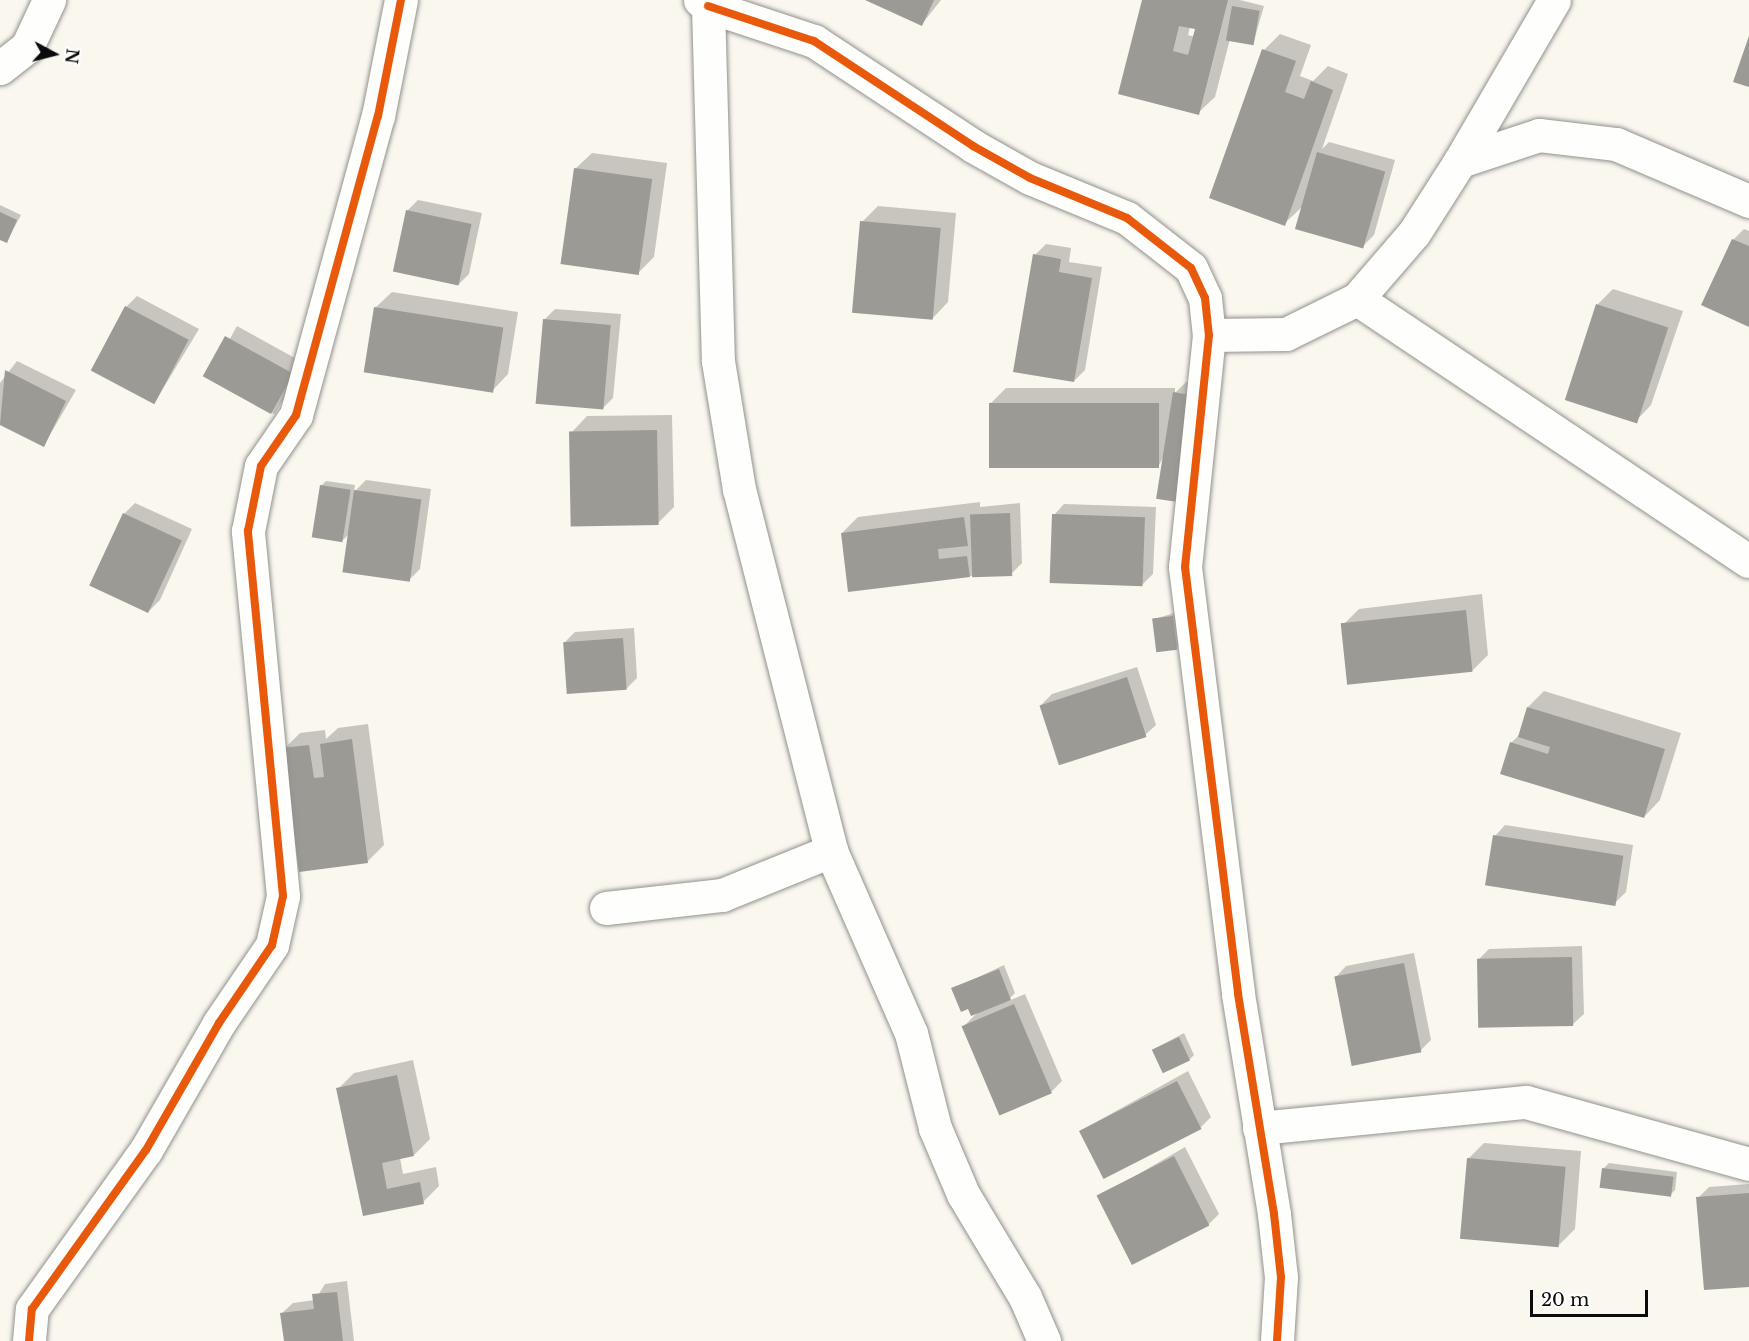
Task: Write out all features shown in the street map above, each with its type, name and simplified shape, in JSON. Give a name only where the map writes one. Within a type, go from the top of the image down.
[{"type":"street","points":[[0,68],[27,47],[49,0]]},
{"type":"street","points":[[30,1341],[32,1309],[146,1150],[219,1023],[272,945],[283,896],[248,531],[261,466],[296,415],[378,117],[401,0]]},
{"type":"street","points":[[1209,335],[1286,334],[1357,298],[1414,233],[1460,161],[1554,0]]},
{"type":"street","points":[[1044,1341],[1025,1297],[959,1183],[935,1128],[910,1033],[831,851],[739,489],[718,362],[704,3],[814,41],[973,146],[1159,238],[1191,268],[1205,298],[1209,335],[1185,567],[1195,670],[1258,1128],[1281,1277],[1277,1341]]},
{"type":"street","points":[[1460,161],[1539,135],[1616,144],[1749,201]]},
{"type":"street","points":[[1357,298],[1749,561]]},
{"type":"street","points":[[606,908],[722,895],[831,851]]},
{"type":"street","points":[[1258,1128],[1526,1102],[1749,1164]]},
{"type":"building","points":[[865,0],[934,0],[922,26]]},
{"type":"building","points":[[1142,0],[1228,0],[1199,115],[1118,94]],"holes":[[[1179,26],[1195,29],[1188,55],[1173,51]]]},
{"type":"building","points":[[1232,6],[1260,11],[1253,45],[1226,40]]},
{"type":"building","points":[[1749,36],[1749,87],[1733,82]]},
{"type":"building","points":[[1262,49],[1296,61],[1285,92],[1304,99],[1311,81],[1333,90],[1285,226],[1209,198]]},
{"type":"building","points":[[1317,152],[1385,172],[1363,248],[1295,229]]},
{"type":"building","points":[[574,168],[652,179],[639,275],[561,264]]},
{"type":"building","points":[[406,210],[472,224],[458,286],[393,272]]},
{"type":"building","points":[[0,212],[17,220],[7,243],[0,240]]},
{"type":"building","points":[[860,221],[941,228],[933,320],[852,313]]},
{"type":"building","points":[[1732,239],[1749,246],[1749,327],[1701,305]]},
{"type":"building","points":[[1033,254],[1061,259],[1059,272],[1092,278],[1074,382],[1013,372]]},
{"type":"building","points":[[1596,304],[1668,327],[1637,424],[1565,400]]},
{"type":"building","points":[[125,306],[189,340],[154,404],[91,370]]},
{"type":"building","points":[[374,307],[503,327],[493,393],[364,372]]},
{"type":"building","points":[[543,319],[611,325],[603,410],[536,404]]},
{"type":"building","points":[[225,336],[293,374],[271,414],[203,376]]},
{"type":"building","points":[[5,370],[66,401],[44,447],[0,425]]},
{"type":"building","points":[[1173,392],[1193,395],[1176,502],[1156,499]]},
{"type":"building","points":[[989,403],[1159,403],[1159,468],[989,468]]},
{"type":"building","points":[[657,430],[659,525],[571,527],[569,432]]},
{"type":"building","points":[[320,485],[351,490],[342,542],[312,537]]},
{"type":"building","points":[[354,490],[421,499],[410,582],[342,572]]},
{"type":"building","points":[[123,513],[182,540],[148,613],[89,586]]},
{"type":"building","points":[[1010,513],[1012,576],[972,577],[970,514]]},
{"type":"building","points":[[1052,514],[1145,517],[1143,586],[1050,583]]},
{"type":"building","points":[[964,517],[968,546],[938,549],[939,559],[967,556],[970,577],[848,592],[841,533]]},
{"type":"building","points":[[1466,610],[1472,672],[1347,685],[1341,623]]},
{"type":"building","points":[[1173,616],[1177,650],[1156,652],[1152,619]]},
{"type":"building","points":[[623,638],[627,690],[567,694],[563,642]]},
{"type":"building","points":[[1127,677],[1146,737],[1059,765],[1040,705]]},
{"type":"building","points":[[1527,707],[1665,749],[1644,818],[1500,774],[1510,742],[1548,754],[1550,747],[1518,737]]},
{"type":"building","points":[[352,739],[368,863],[299,872],[282,748],[309,745],[314,778],[324,777],[320,744]]},
{"type":"building","points":[[1493,835],[1623,856],[1615,906],[1485,885]]},
{"type":"building","points":[[1572,957],[1573,1026],[1478,1028],[1477,959]]},
{"type":"building","points":[[1404,963],[1421,1052],[1352,1066],[1334,977]]},
{"type":"building","points":[[999,969],[1011,1000],[971,1016],[968,1009],[961,1012],[951,988]]},
{"type":"building","points":[[1014,1004],[1052,1093],[999,1116],[962,1026]]},
{"type":"building","points":[[1179,1037],[1190,1061],[1163,1073],[1152,1050]]},
{"type":"building","points":[[397,1075],[414,1156],[382,1163],[387,1189],[420,1182],[424,1204],[363,1216],[336,1088]]},
{"type":"building","points":[[1177,1081],[1202,1129],[1104,1179],[1079,1131]]},
{"type":"building","points":[[1174,1156],[1209,1225],[1132,1265],[1096,1195]]},
{"type":"building","points":[[1467,1158],[1566,1167],[1559,1247],[1460,1239]]},
{"type":"building","points":[[1602,1168],[1673,1177],[1671,1197],[1600,1188]]},
{"type":"building","points":[[1749,1193],[1749,1287],[1704,1290],[1696,1197]]},
{"type":"building","points":[[337,1292],[343,1341],[284,1341],[280,1313],[314,1309],[312,1294]]},
{"type":"cycle path","points":[[29,1341],[32,1309],[146,1150],[219,1023],[272,945],[283,896],[248,531],[261,466],[296,415],[378,116],[401,0]]},
{"type":"cycle path","points":[[708,6],[814,41],[973,146],[1030,178],[1127,218],[1191,268],[1205,298],[1209,335],[1185,567],[1238,994],[1274,1214],[1281,1277],[1277,1341]]}]
